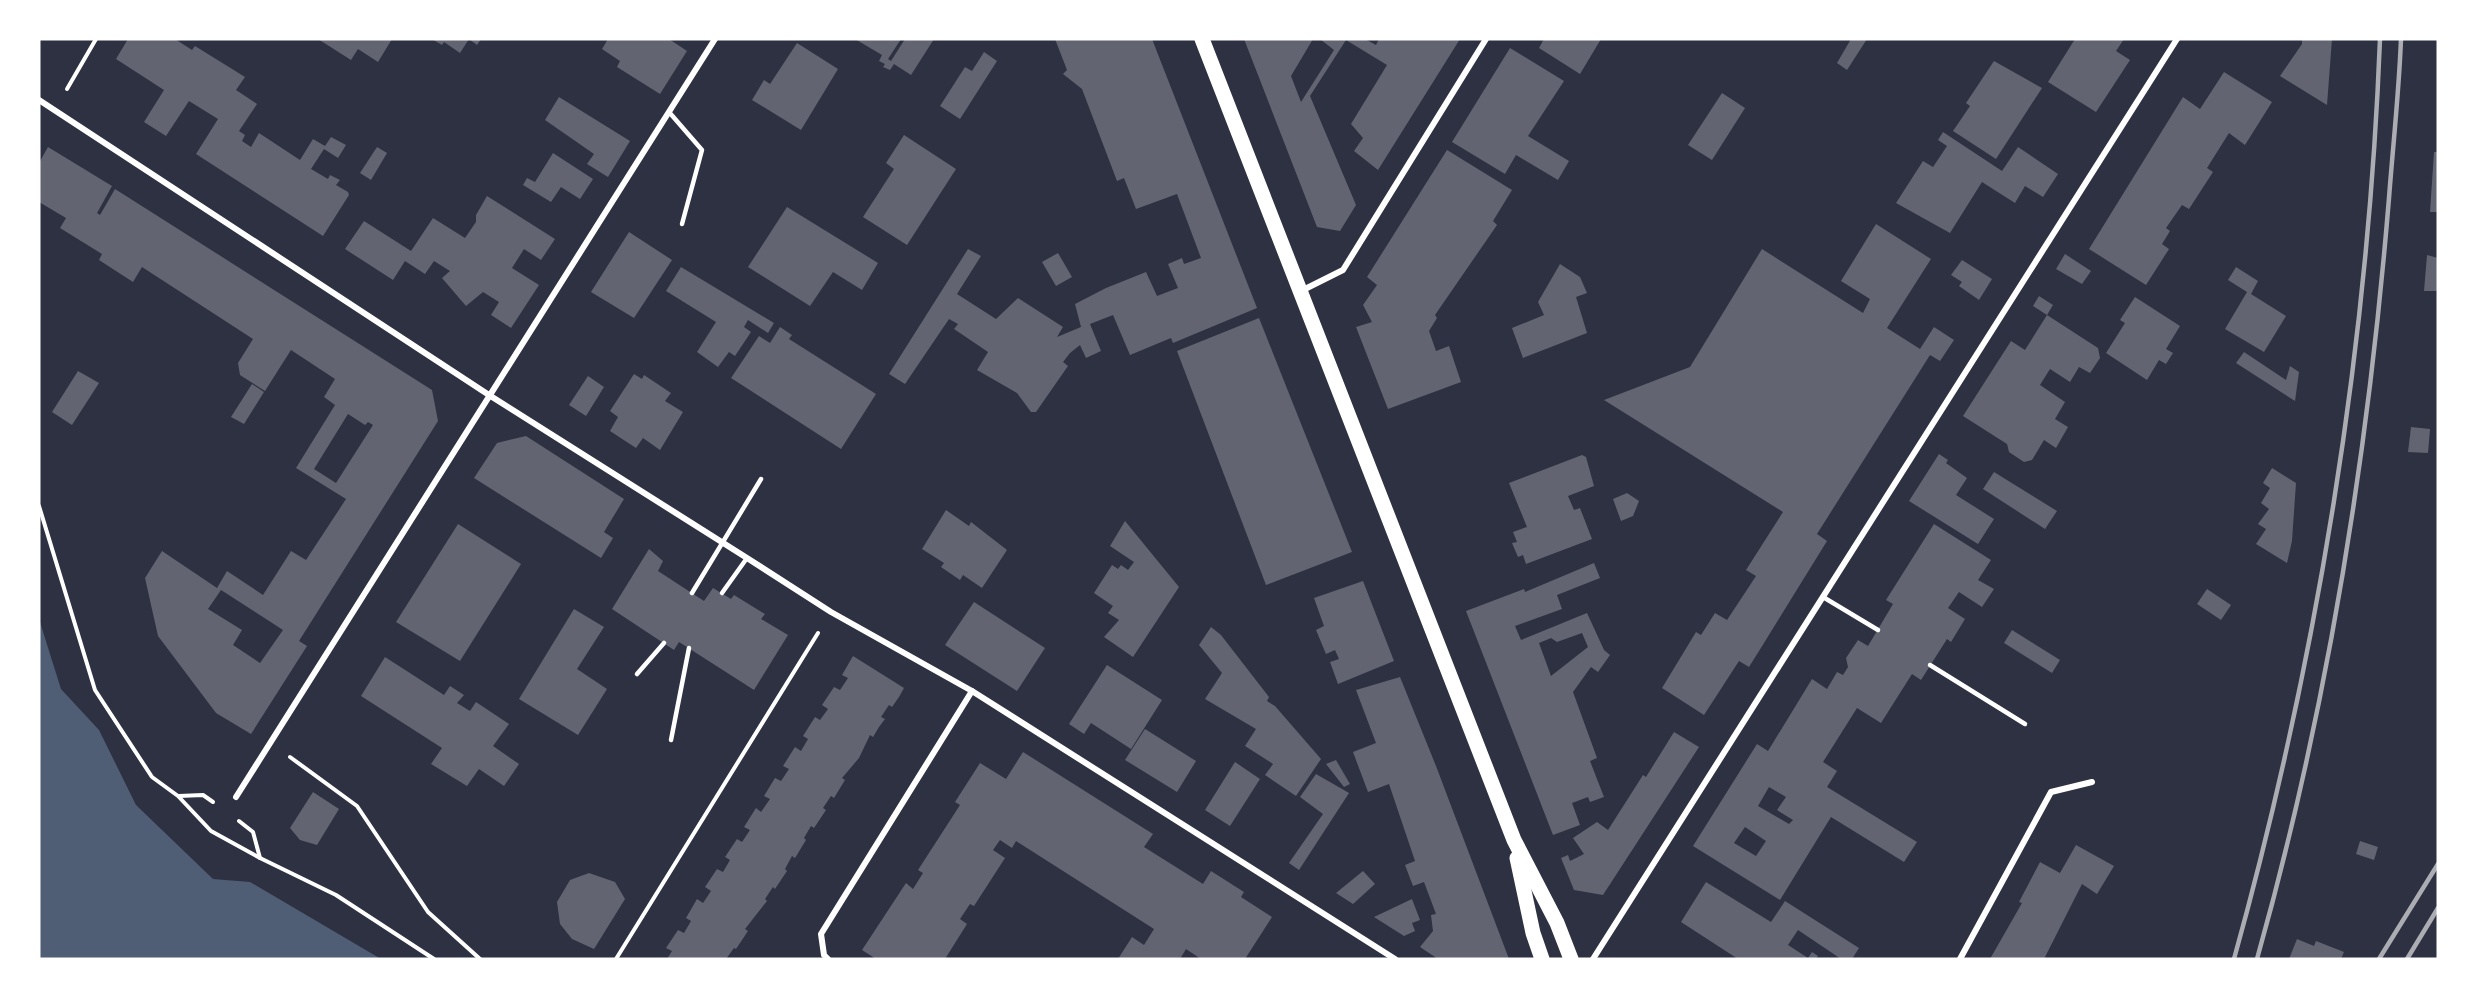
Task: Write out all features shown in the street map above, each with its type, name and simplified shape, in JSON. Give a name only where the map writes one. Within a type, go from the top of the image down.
[{"type":"main road","points":[[1202,39],[1514,840],[1557,923],[1571,959]]},
{"type":"main road","points":[[1514,840],[1533,933],[1542,959]]},
{"type":"street","points":[[236,797],[715,39]]},
{"type":"street","points":[[1301,291],[1343,270],[1486,39]]},
{"type":"street","points":[[1593,959],[2177,39]]},
{"type":"street","points":[[39,100],[489,395],[722,543],[831,612],[972,691],[1395,959]]},
{"type":"street","points":[[828,959],[824,955],[821,934],[915,779],[972,691]]},
{"type":"street","points":[[1960,959],[2051,792],[2092,782]]},
{"type":"lane","points":[[669,112],[702,150],[682,225]]},
{"type":"lane","points":[[692,593],[761,479]]},
{"type":"lane","points":[[722,593],[747,558]]},
{"type":"lane","points":[[1823,597],[1878,630]]},
{"type":"lane","points":[[637,674],[664,643]]},
{"type":"lane","points":[[671,740],[688,648]]},
{"type":"lane","points":[[1930,665],[2025,724]]},
{"type":"path","points":[[55,111],[96,39]]},
{"type":"path","points":[[39,506],[95,690],[152,777],[178,796],[211,831],[336,895],[434,959]]},
{"type":"path","points":[[616,959],[831,612]]},
{"type":"path","points":[[272,743],[357,806],[428,912],[480,959]]},
{"type":"path","points":[[178,796],[203,795]]},
{"type":"path","points":[[253,832],[260,858]]},
{"type":"water","points":[[39,619],[61,689],[99,730],[136,805],[213,879],[250,882],[381,959],[39,959]]},
{"type":"building","points":[[128,39],[175,39],[192,50],[195,46],[245,77],[236,90],[257,104],[239,131],[245,135],[242,141],[251,147],[259,133],[300,160],[313,139],[325,146],[331,137],[346,145],[338,158],[324,149],[311,169],[328,179],[330,175],[340,180],[336,185],[349,195],[323,236],[196,154],[218,119],[189,101],[166,136],[144,122],[164,90],[116,59]]},
{"type":"building","points":[[318,39],[392,39],[378,62],[358,49],[351,60]]},
{"type":"building","points":[[432,39],[469,39],[460,53],[444,42],[442,45]]},
{"type":"building","points":[[469,39],[481,39],[477,45]]},
{"type":"building","points":[[608,39],[669,39],[687,51],[660,94],[617,67],[620,61],[602,49]]},
{"type":"building","points":[[855,39],[901,39],[888,59],[891,61],[905,39],[934,39],[911,75],[894,64],[890,70],[883,67],[885,64],[879,61],[882,55]]},
{"type":"building","points":[[1055,39],[1152,39],[1257,308],[1173,343],[1171,338],[1130,355],[1113,315],[1090,324],[1101,351],[1086,358],[1080,345],[1070,353],[1063,362],[1068,366],[1036,412],[1031,412],[1017,393],[977,370],[988,352],[954,329],[958,324],[949,319],[905,384],[889,374],[968,249],[981,256],[957,294],[996,319],[1018,298],[1063,327],[1057,337],[1081,327],[1075,304],[1106,288],[1146,272],[1157,296],[1178,288],[1168,264],[1182,258],[1184,264],[1201,258],[1177,194],[1136,209],[1124,178],[1117,181],[1082,89],[1063,74],[1067,70]]},
{"type":"building","points":[[1244,39],[1313,39],[1291,76],[1301,102],[1334,50],[1320,39],[1365,39],[1376,45],[1379,39],[1460,39],[1378,170],[1354,151],[1363,138],[1351,124],[1387,65],[1346,40],[1310,96],[1356,205],[1340,231],[1317,227]]},
{"type":"building","points":[[1544,39],[1601,39],[1580,74],[1539,48]]},
{"type":"building","points":[[1851,39],[1867,39],[1847,70],[1837,63]]},
{"type":"building","points":[[2075,39],[2124,39],[2116,51],[2130,60],[2096,112],[2048,82]]},
{"type":"building","points":[[2302,39],[2332,39],[2327,105],[2280,76],[2302,44]]},
{"type":"building","points":[[797,43],[838,69],[801,130],[752,100],[764,80],[770,84]]},
{"type":"building","points":[[1510,48],[1564,81],[1528,136],[1569,161],[1558,180],[1516,155],[1505,174],[1452,142]]},
{"type":"building","points":[[984,52],[997,61],[960,119],[940,106],[965,67],[972,71]]},
{"type":"building","points":[[1994,61],[2042,88],[1996,159],[1953,131],[1970,106],[1966,103]]},
{"type":"building","points":[[2224,72],[2272,102],[2245,145],[2229,133],[2207,168],[2213,172],[2189,209],[2182,205],[2166,228],[2170,231],[2162,244],[2169,249],[2146,285],[2089,249],[2183,97],[2200,109]]},
{"type":"building","points":[[1722,93],[1745,108],[1712,160],[1688,145]]},
{"type":"building","points":[[559,97],[630,141],[608,177],[587,164],[594,154],[545,120]]},
{"type":"building","points":[[1943,132],[2002,171],[2018,147],[2058,174],[2043,197],[2025,186],[2015,203],[1982,182],[1950,233],[1896,203],[1923,161],[1933,167],[1947,146],[1938,140]]},
{"type":"building","points":[[904,135],[956,169],[907,245],[863,217],[894,169],[886,163]]},
{"type":"building","points":[[48,147],[112,186],[97,213],[100,215],[115,189],[432,390],[438,421],[299,641],[307,646],[251,734],[216,713],[158,636],[145,578],[162,551],[217,588],[227,571],[263,595],[291,551],[306,560],[346,499],[296,468],[335,405],[324,397],[335,379],[291,350],[265,391],[240,375],[238,363],[253,339],[142,267],[133,282],[99,260],[102,254],[60,228],[66,218],[39,202],[39,163]],"holes":[[[348,414],[365,425],[368,422],[373,425],[336,483],[314,469]],[[221,590],[283,630],[260,663],[233,645],[242,630],[208,609]]]},
{"type":"building","points":[[377,147],[387,153],[371,180],[360,173]]},
{"type":"building","points":[[1447,150],[1512,190],[1493,221],[1497,225],[1435,315],[1437,318],[1429,331],[1436,351],[1449,346],[1461,382],[1388,409],[1356,327],[1372,322],[1363,305],[1377,285],[1367,277]]},
{"type":"building","points":[[2434,152],[2438,152],[2438,212],[2430,212]]},
{"type":"building","points":[[553,153],[593,179],[580,199],[561,187],[551,202],[523,185],[527,178],[535,182]]},
{"type":"building","points":[[487,196],[555,239],[541,260],[524,249],[512,268],[539,285],[511,328],[491,315],[499,302],[483,292],[466,306],[442,278],[450,271],[434,261],[425,274],[405,261],[393,280],[345,249],[364,221],[411,251],[433,218],[465,238],[476,222],[476,215]]},
{"type":"building","points":[[787,207],[878,263],[862,290],[833,272],[810,306],[748,267]]},
{"type":"building","points":[[1876,224],[1931,259],[1887,328],[1920,349],[1934,327],[1954,340],[1940,361],[1930,355],[1817,534],[1827,541],[1749,667],[1739,661],[1704,715],[1662,688],[1696,632],[1701,635],[1715,613],[1727,620],[1756,576],[1746,570],[1783,512],[1604,400],[1690,367],[1762,249],[1863,313],[1870,299],[1841,281]]},
{"type":"building","points":[[629,232],[672,260],[634,318],[591,292]]},
{"type":"building","points":[[1058,253],[1072,277],[1056,286],[1042,262]]},
{"type":"building","points":[[2065,254],[2091,271],[2082,284],[2056,269]]},
{"type":"building","points":[[2427,255],[2438,258],[2438,291],[2424,291]]},
{"type":"building","points":[[1962,260],[1992,279],[1979,300],[1959,286],[1962,282],[1951,275]]},
{"type":"building","points":[[1560,264],[1580,277],[1587,293],[1576,297],[1587,333],[1523,358],[1512,328],[1544,315],[1538,302]]},
{"type":"building","points":[[681,267],[774,323],[768,333],[748,320],[744,327],[751,332],[735,356],[729,352],[718,367],[697,352],[716,322],[666,291]]},
{"type":"building","points":[[2236,267],[2258,281],[2251,294],[2286,316],[2264,352],[2225,329],[2247,292],[2228,280]]},
{"type":"building","points":[[2039,296],[2053,305],[2047,315],[2033,306]]},
{"type":"building","points":[[2135,297],[2180,326],[2166,349],[2173,353],[2166,364],[2159,360],[2147,380],[2106,353],[2125,323],[2120,320]]},
{"type":"building","points":[[2047,315],[2098,348],[2100,358],[2090,373],[2079,367],[2070,382],[2050,369],[2040,385],[2065,402],[2055,419],[2068,427],[2056,448],[2044,440],[2032,460],[2024,462],[2009,452],[2007,444],[1963,416],[2011,341],[2025,350]]},
{"type":"building","points":[[1259,318],[1352,552],[1266,585],[1177,351]]},
{"type":"building","points":[[780,327],[792,335],[789,339],[876,394],[841,449],[731,378],[759,336],[770,343]]},
{"type":"building","points":[[2244,352],[2286,380],[2290,366],[2299,372],[2295,401],[2236,363]]},
{"type":"building","points":[[78,371],[99,383],[72,425],[52,412]]},
{"type":"building","points":[[634,374],[642,379],[644,375],[671,393],[665,401],[683,412],[660,450],[643,438],[636,448],[610,431],[618,417],[610,411]]},
{"type":"building","points":[[588,376],[604,387],[586,416],[569,405]]},
{"type":"building","points":[[252,384],[264,392],[244,424],[231,417]]},
{"type":"building","points":[[2411,427],[2430,429],[2428,453],[2408,452]]},
{"type":"building","points":[[526,436],[624,499],[604,532],[613,538],[601,558],[474,478],[497,443]]},
{"type":"building","points":[[1939,454],[1948,460],[1946,463],[1967,478],[1956,495],[1994,519],[1978,544],[1909,501]]},
{"type":"building","points":[[1582,455],[1586,457],[1594,486],[1568,496],[1574,510],[1580,508],[1592,539],[1526,564],[1523,555],[1518,557],[1512,543],[1517,542],[1513,532],[1527,527],[1509,483]]},
{"type":"building","points":[[2272,468],[2296,483],[2292,541],[2287,563],[2256,544],[2266,529],[2258,524],[2269,509],[2261,503],[2270,488],[2263,483]]},
{"type":"building","points":[[1994,472],[2057,511],[2045,529],[1983,489]]},
{"type":"building","points":[[1627,493],[1639,501],[1633,516],[1621,521],[1613,499]]},
{"type":"building","points":[[946,510],[969,526],[971,522],[1007,550],[982,588],[963,575],[960,580],[941,567],[944,563],[922,549]]},
{"type":"building","points":[[1125,521],[1179,587],[1133,657],[1104,637],[1119,620],[1108,613],[1113,606],[1094,593],[1112,565],[1118,569],[1121,565],[1128,570],[1134,562],[1110,546]]},
{"type":"building","points":[[458,524],[521,564],[460,661],[396,622]]},
{"type":"building","points":[[1934,524],[1991,560],[1978,580],[1994,589],[1982,607],[1959,592],[1948,608],[1965,619],[1951,642],[1947,639],[1921,680],[1912,674],[1881,723],[1857,708],[1823,762],[1837,771],[1827,787],[1917,842],[1904,862],[1831,817],[1780,900],[1693,846],[1757,744],[1768,751],[1812,679],[1827,689],[1837,672],[1843,675],[1848,667],[1846,658],[1858,640],[1868,646],[1893,604],[1886,600]],"holes":[[[1769,787],[1786,797],[1777,810],[1793,820],[1789,824],[1758,806]],[[1745,827],[1766,841],[1756,856],[1734,843]]]},
{"type":"building","points":[[649,549],[663,561],[658,571],[704,601],[713,588],[731,599],[734,595],[765,614],[761,619],[788,635],[754,690],[679,642],[674,650],[612,609]]},
{"type":"building","points":[[1594,563],[1600,578],[1557,595],[1562,609],[1515,626],[1521,640],[1587,613],[1604,650],[1610,655],[1598,672],[1591,667],[1573,692],[1597,758],[1590,761],[1604,797],[1590,802],[1588,797],[1572,803],[1580,825],[1553,835],[1466,611],[1524,589],[1525,592]],"holes":[[[1582,633],[1588,647],[1551,676],[1539,643],[1551,638],[1557,642]]]},
{"type":"building","points":[[1363,581],[1394,661],[1338,684],[1330,662],[1339,659],[1335,650],[1326,654],[1316,630],[1324,626],[1314,598]]},
{"type":"building","points":[[2207,589],[2231,605],[2221,620],[2197,604]]},
{"type":"building","points":[[974,602],[1045,648],[1017,691],[945,645]]},
{"type":"building","points":[[574,609],[604,627],[577,669],[607,689],[578,735],[519,699]]},
{"type":"building","points":[[1211,627],[1221,635],[1269,697],[1267,701],[1275,706],[1321,759],[1296,796],[1265,775],[1273,764],[1245,746],[1256,729],[1205,699],[1222,673],[1199,645]]},
{"type":"building","points":[[2012,630],[2060,660],[2052,673],[2004,643]]},
{"type":"building","points":[[853,656],[904,688],[899,697],[892,707],[889,705],[881,717],[885,719],[873,737],[870,735],[859,758],[842,778],[845,780],[834,798],[831,796],[823,808],[826,810],[814,828],[811,826],[804,838],[806,840],[795,858],[792,856],[785,869],[787,871],[775,889],[773,887],[765,899],[767,901],[745,929],[748,931],[736,949],[734,948],[726,959],[667,959],[672,951],[666,948],[678,930],[684,933],[691,921],[686,918],[697,899],[703,903],[711,891],[705,887],[717,869],[723,872],[730,860],[725,857],[737,839],[742,842],[750,830],[744,827],[756,808],[761,812],[770,799],[764,796],[775,778],[781,781],[789,769],[783,766],[795,747],[801,751],[808,739],[803,736],[815,717],[820,720],[828,709],[822,705],[834,687],[840,690],[848,678],[842,675]]},
{"type":"building","points":[[385,657],[444,695],[450,686],[464,695],[457,703],[470,711],[476,702],[509,724],[493,746],[519,764],[504,786],[479,769],[467,786],[431,764],[442,748],[361,696]]},
{"type":"building","points":[[1107,665],[1162,700],[1131,749],[1091,723],[1084,734],[1069,724]]},
{"type":"building","points":[[1400,677],[1509,959],[1438,959],[1420,947],[1433,931],[1431,915],[1436,914],[1424,882],[1413,886],[1405,865],[1415,861],[1389,784],[1368,792],[1353,752],[1376,743],[1356,690]]},
{"type":"building","points":[[1145,729],[1196,761],[1177,792],[1125,760]]},
{"type":"building","points":[[1674,732],[1699,747],[1603,895],[1574,890],[1561,858],[1568,855],[1570,861],[1584,854],[1573,838],[1597,822],[1608,830],[1643,775],[1646,777]]},
{"type":"building","points":[[1023,752],[1153,834],[1144,847],[1203,884],[1211,871],[1244,892],[1241,897],[1272,917],[1245,959],[1201,959],[1186,949],[1180,959],[1118,959],[1132,937],[1144,945],[1154,929],[1016,841],[1012,848],[1000,840],[993,850],[1005,858],[974,906],[970,904],[960,919],[967,924],[945,959],[876,959],[862,950],[906,883],[913,889],[923,873],[918,870],[960,805],[955,802],[980,763],[1006,779]]},
{"type":"building","points":[[1336,760],[1350,784],[1344,787],[1326,764]]},
{"type":"building","points":[[1235,762],[1260,779],[1230,826],[1205,810]]},
{"type":"building","points":[[1316,774],[1349,793],[1299,870],[1289,863],[1323,814],[1300,797]]},
{"type":"building","points":[[313,792],[339,809],[317,845],[300,840],[290,828]]},
{"type":"building","points":[[2360,841],[2378,847],[2374,860],[2356,854]]},
{"type":"building","points":[[2076,845],[2114,866],[2097,894],[2082,884],[2044,959],[1990,959],[2022,903],[2019,902],[2040,862],[2060,873]]},
{"type":"building","points":[[1363,871],[1375,884],[1353,904],[1336,893]]},
{"type":"building","points":[[589,873],[615,882],[625,899],[594,949],[572,939],[560,924],[557,902],[570,880]]},
{"type":"building","points":[[1706,882],[1771,922],[1785,901],[1859,948],[1852,959],[1841,959],[1798,930],[1788,945],[1808,958],[1812,952],[1818,956],[1816,959],[1738,959],[1681,922]]},
{"type":"building","points":[[1412,899],[1420,920],[1412,923],[1415,931],[1404,936],[1374,917]]},
{"type":"building","points":[[2297,939],[2314,946],[2316,941],[2344,952],[2341,959],[2289,959]]},
{"type":"railway","points":[[2234,959],[2264,847],[2290,733],[2314,618],[2334,503],[2364,271],[2374,155],[2380,39]]},
{"type":"railway","points":[[2257,959],[2304,772],[2341,582],[2356,486],[2380,294],[2401,39]]},
{"type":"railway","points":[[2379,959],[2438,864]]},
{"type":"railway","points":[[2407,959],[2438,908]]}]
